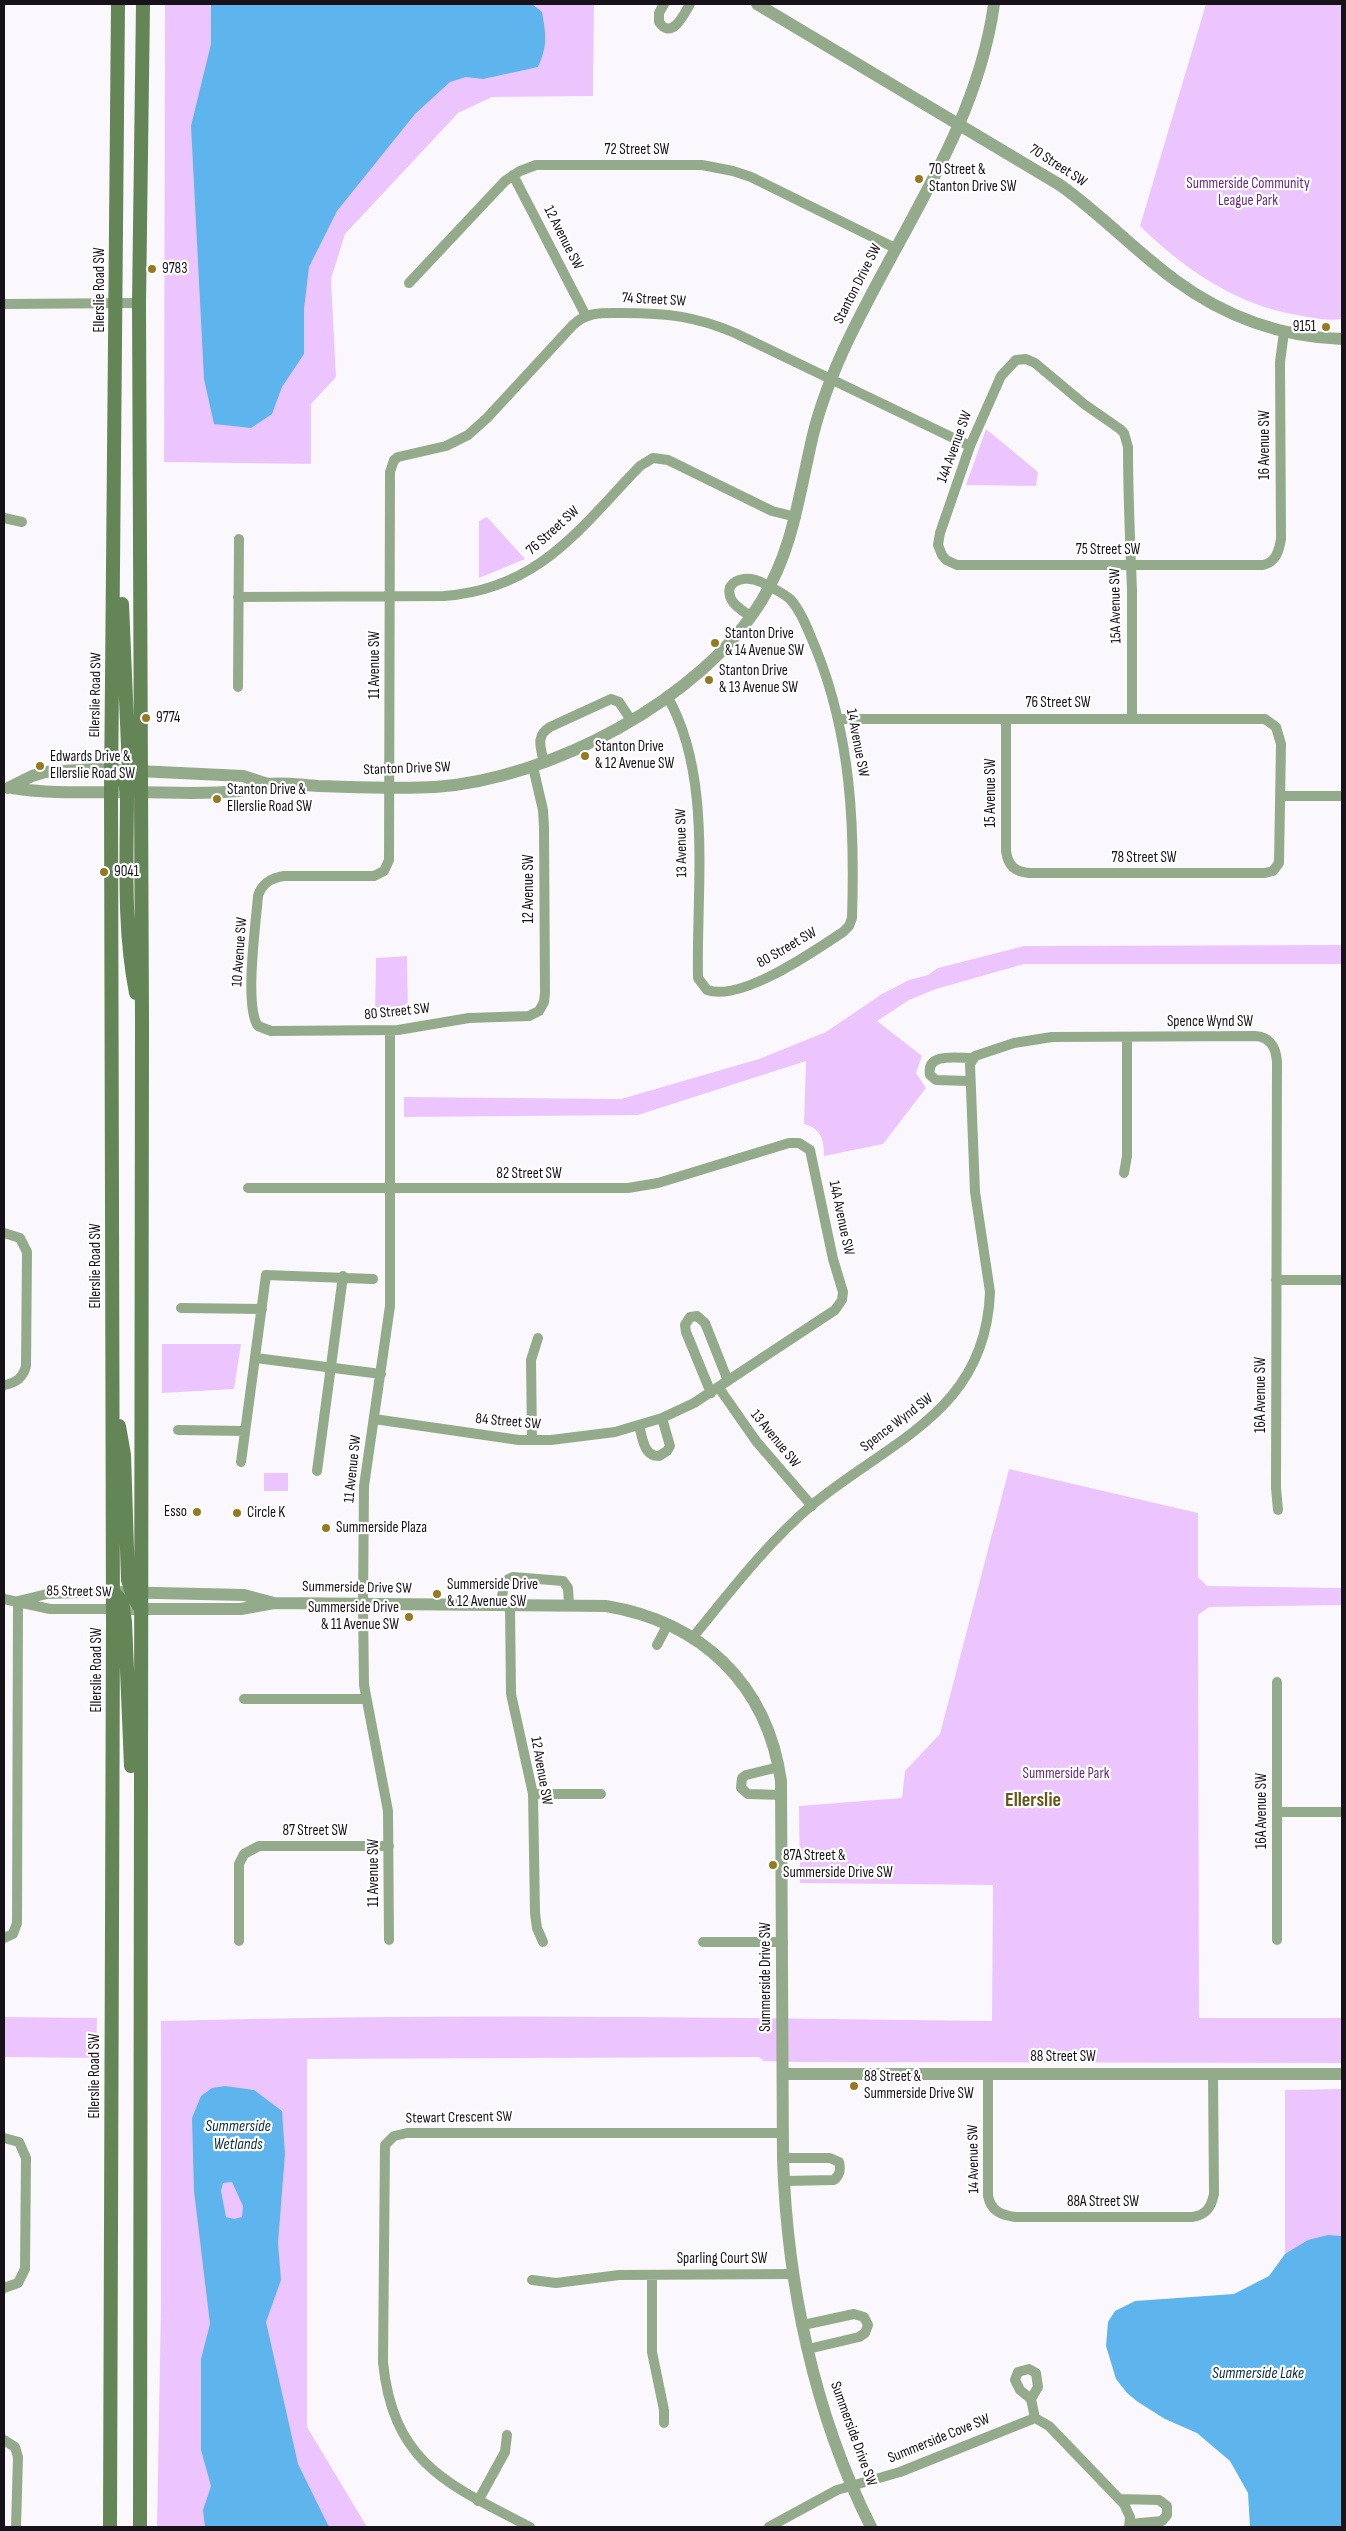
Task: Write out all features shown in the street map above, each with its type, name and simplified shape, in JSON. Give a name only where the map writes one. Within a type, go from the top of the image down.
[{"type":"main road","name":"Ellerslie Road SW","points":[[113,1592],[111,769],[118,4]]},
{"type":"main road","points":[[135,770],[143,4]]},
{"type":"main road","points":[[114,556],[123,622],[135,770],[142,792],[142,1020],[136,1592],[141,1609],[140,2527]]},
{"type":"main road","points":[[111,769],[125,784],[127,792],[131,968],[142,1020]]},
{"type":"main road","points":[[112,1383],[124,1455],[128,1580],[136,1592]]},
{"type":"main road","points":[[113,1592],[122,1602],[118,1609],[132,1770],[140,1821]]},
{"type":"main road","name":"Ellerslie Road SW","points":[[110,2527],[118,1609]]},
{"type":"street","points":[[664,4],[659,13],[659,22],[665,28],[670,29],[678,25],[690,4]]},
{"type":"street","name":"70 Street SW","points":[[757,4],[960,124],[1080,199],[1154,263],[1194,293],[1232,313],[1284,332],[1314,337],[1342,338]]},
{"type":"street","name":"Stanton Drive SW","points":[[8,789],[41,792],[142,792],[238,791],[268,784],[390,788],[447,786],[482,780],[539,765],[582,747],[631,720],[688,683],[717,657],[751,617],[770,587],[784,556],[796,517],[810,446],[831,380],[861,313],[960,124],[983,60],[994,4]]},
{"type":"street","name":"72 Street SW","points":[[409,283],[505,181],[532,166],[542,165],[685,165],[718,168],[751,177],[895,248]]},
{"type":"street","name":"12 Avenue SW","points":[[513,175],[586,316]]},
{"type":"street","points":[[4,304],[139,303]]},
{"type":"street","name":"74 Street SW","points":[[586,316],[599,313],[661,312],[691,317],[735,333],[970,446]]},
{"type":"street","name":"11 Avenue SW","points":[[267,882],[284,876],[374,876],[384,871],[389,860],[390,472],[394,460],[402,454],[446,446],[468,435],[487,418],[573,326],[586,316]]},
{"type":"street","name":"16 Avenue SW","points":[[1276,558],[1281,539],[1280,362],[1284,332]]},
{"type":"street","name":"14A Avenue SW","points":[[942,555],[938,545],[940,534],[970,446],[1001,376],[1011,363],[1020,359],[1035,363],[1084,404],[1124,433]]},
{"type":"street","name":"15A Avenue SW","points":[[1124,433],[1128,447],[1132,718]]},
{"type":"street","name":"76 Street SW","points":[[238,597],[453,596],[487,590],[513,581],[561,547],[640,466],[653,458],[668,460],[772,511],[796,517]]},
{"type":"street","points":[[4,518],[22,522]]},
{"type":"street","points":[[238,687],[239,540]]},
{"type":"street","name":"75 Street SW","points":[[942,555],[946,560],[957,565],[1263,565],[1276,558]]},
{"type":"street","points":[[751,617],[731,600],[730,587],[738,580],[753,578],[770,587]]},
{"type":"street","name":"14 Avenue SW","points":[[770,587],[789,599],[800,614],[821,662],[839,719],[846,750],[852,805],[852,912],[849,926]]},
{"type":"street","name":"13 Avenue SW","points":[[667,696],[679,722],[694,782],[698,830],[698,978],[707,990]]},
{"type":"street","points":[[539,765],[542,732],[550,727],[611,699],[618,702],[631,720]]},
{"type":"street","name":"76 Street SW","points":[[839,719],[1260,719],[1269,721],[1276,727],[1281,744],[1280,796]]},
{"type":"street","name":"15 Avenue SW","points":[[1006,719],[1006,851],[1012,867]]},
{"type":"street","name":"12 Avenue SW","points":[[539,765],[544,827],[545,994],[544,1002],[539,1011]]},
{"type":"street","name":"Stanton Drive SW","points":[[8,789],[32,776],[45,772],[111,769],[243,776],[268,784]]},
{"type":"street","points":[[1280,796],[1342,796]]},
{"type":"street","name":"78 Street SW","points":[[1012,867],[1030,873],[1264,873],[1276,868],[1280,852],[1280,796]]},
{"type":"street","name":"10 Avenue SW","points":[[258,1026],[253,1016],[252,977],[258,896],[267,882]]},
{"type":"street","name":"80 Street SW","points":[[707,990],[724,991],[776,974],[843,932],[849,926]]},
{"type":"street","name":"80 Street SW","points":[[258,1026],[272,1032],[390,1030],[469,1018],[529,1016],[539,1011]]},
{"type":"street","name":"11 Avenue SW","points":[[388,1940],[387,1800],[366,1699],[363,1667],[363,1500],[390,1306],[390,1030]]},
{"type":"street","name":"Spence Wynd SW","points":[[969,1081],[936,1080],[930,1075],[930,1065],[932,1062],[940,1059],[972,1058],[987,1051],[1038,1038],[1256,1036],[1268,1040],[1275,1048],[1277,1062],[1276,1280]]},
{"type":"street","points":[[1124,1173],[1127,1156],[1127,1037]]},
{"type":"street","name":"Spence Wynd SW","points":[[693,1637],[777,1539],[812,1506],[928,1420],[948,1402],[968,1374],[987,1326],[990,1292],[976,1211],[969,1081],[972,1058]]},
{"type":"street","name":"82 Street SW","points":[[248,1188],[628,1188],[658,1183],[784,1145],[795,1143],[804,1145]]},
{"type":"street","name":"14A Avenue SW","points":[[804,1145],[810,1150],[814,1161],[832,1254],[842,1284],[842,1300]]},
{"type":"street","points":[[4,1233],[20,1238],[27,1252],[26,1360],[17,1382],[4,1385]]},
{"type":"street","points":[[241,1462],[266,1275],[343,1276],[373,1279]]},
{"type":"street","points":[[317,1471],[343,1276]]},
{"type":"street","points":[[1276,1280],[1342,1280]]},
{"type":"street","name":"16A Avenue SW","points":[[1276,1280],[1276,1488],[1278,1510]]},
{"type":"street","name":"84 Street SW","points":[[374,1419],[500,1438],[532,1440],[586,1437],[639,1426],[662,1418],[728,1382],[835,1310],[842,1300]]},
{"type":"street","points":[[181,1308],[262,1309]]},
{"type":"street","points":[[715,1390],[686,1332],[685,1325],[690,1317],[697,1316],[705,1323],[728,1382]]},
{"type":"street","points":[[532,1440],[531,1360],[538,1338]]},
{"type":"street","points":[[256,1358],[332,1366],[381,1374]]},
{"type":"street","name":"13 Avenue SW","points":[[715,1390],[812,1506]]},
{"type":"street","points":[[639,1426],[646,1450],[650,1454],[659,1456],[667,1451],[670,1446],[662,1418]]},
{"type":"street","points":[[178,1430],[245,1431]]},
{"type":"street","points":[[505,1606],[505,1581],[513,1577],[563,1581],[568,1588],[569,1605]]},
{"type":"street","name":"85 Street SW","points":[[4,1599],[18,1600],[47,1594],[136,1592]]},
{"type":"street","name":"Summerside Drive SW","points":[[136,1592],[244,1595],[274,1603]]},
{"type":"street","points":[[8,1936],[17,1923],[18,1600]]},
{"type":"street","name":"85 Street SW","points":[[18,1600],[37,1608],[50,1609],[141,1609]]},
{"type":"street","name":"Summerside Drive SW","points":[[141,1609],[241,1609],[274,1603],[569,1605],[620,1609],[668,1624],[693,1637],[737,1676],[756,1703],[772,1737],[779,1767],[782,1795],[782,2133],[784,2181],[793,2274],[808,2349],[827,2417],[871,2527]]},
{"type":"street","name":"12 Avenue SW","points":[[505,1606],[511,1694],[533,1794],[535,1913],[537,1928],[543,1942]]},
{"type":"street","points":[[657,1645],[668,1624]]},
{"type":"street","name":"16A Avenue SW","points":[[1277,1682],[1278,1940]]},
{"type":"street","points":[[244,1699],[366,1699]]},
{"type":"street","points":[[779,1767],[746,1775],[742,1778],[741,1788],[748,1794],[782,1795]]},
{"type":"street","points":[[533,1794],[601,1794]]},
{"type":"street","points":[[1277,1812],[1342,1812]]},
{"type":"street","name":"87 Street SW","points":[[239,1941],[238,1870],[244,1854],[259,1846],[388,1846]]},
{"type":"street","points":[[703,1942],[782,1942]]},
{"type":"street","name":"88 Street SW","points":[[783,2074],[1342,2074]]},
{"type":"street","name":"14 Avenue SW","points":[[988,2074],[988,2196],[991,2205],[997,2212]]},
{"type":"street","name":"88A Street SW","points":[[997,2212],[1015,2217],[1192,2217],[1203,2215],[1208,2211],[1214,2194],[1214,2074]]},
{"type":"street","name":"Stewart Crescent SW","points":[[530,2527],[449,2484],[419,2456],[398,2423],[387,2390],[383,2362],[384,2158],[385,2145],[388,2140],[407,2132],[782,2133]]},
{"type":"street","points":[[4,2138],[19,2142],[26,2158],[24,2269],[18,2283],[4,2288]]},
{"type":"street","points":[[783,2158],[830,2158],[839,2162],[840,2167],[838,2177],[834,2180],[784,2181]]},
{"type":"street","name":"Sparling Court SW","points":[[532,2280],[562,2283],[606,2276],[793,2274]]},
{"type":"street","points":[[652,2275],[652,2352],[664,2410],[664,2423]]},
{"type":"street","points":[[803,2326],[854,2314],[864,2317],[868,2325],[865,2333],[859,2337],[808,2349]]},
{"type":"street","points":[[1031,2399],[1035,2418],[1050,2426],[1119,2498],[1128,2511],[1129,2526],[1162,2521],[1166,2515],[1166,2506],[1159,2500],[1119,2498]]},
{"type":"street","name":"Summerside Cove SW","points":[[853,2486],[900,2472],[1035,2418]]},
{"type":"street","points":[[478,2501],[504,2452],[507,2434]]},
{"type":"street","points":[[8,2442],[15,2447],[18,2457],[16,2527]]},
{"type":"street","points":[[769,2527],[831,2492],[853,2486]]},
{"type":"green space","points":[[165,4],[594,4],[593,96],[492,97],[458,113],[345,234],[331,279],[336,377],[311,404],[311,464],[164,462]]},
{"type":"green space","name":"Summerside Community League Park","points":[[1206,4],[1342,4],[1342,319],[1320,319],[1275,310],[1232,294],[1192,270],[1140,226]]},
{"type":"green space","points":[[986,429],[1038,472],[1036,486],[966,485]]},
{"type":"green space","points":[[487,517],[525,559],[479,578],[479,521]]},
{"type":"green space","points":[[1342,945],[1342,964],[1024,964],[936,989],[909,1000],[877,1021],[922,1056],[916,1073],[926,1088],[883,1144],[824,1156],[822,1140],[818,1132],[804,1124],[806,1061],[638,1115],[404,1117],[404,1097],[621,1099],[759,1059],[826,1032],[882,994],[909,980],[928,975],[938,968],[1024,946]]},
{"type":"green space","points":[[407,956],[408,1014],[375,1016],[376,958]]},
{"type":"green space","points":[[162,1344],[241,1344],[234,1389],[162,1393]]},
{"type":"green space","name":"Summerside Park","points":[[1009,1469],[1198,1513],[1198,1577],[1207,1586],[1342,1588],[1342,1605],[1209,1607],[1198,1615],[1199,2018],[1342,2018],[1342,2063],[801,2062],[761,2061],[764,2060],[758,2057],[307,2059],[307,2427],[367,2527],[157,2527],[161,2304],[161,2021],[473,2016],[992,2021],[993,1885],[800,1883],[799,1806],[902,1798],[905,1771],[940,1734]]},
{"type":"green space","points":[[264,1473],[288,1473],[288,1491],[264,1491]]},
{"type":"green space","points":[[4,2017],[97,2018],[96,2058],[4,2057]]},
{"type":"green space","points":[[1342,2089],[1342,2236],[1318,2238],[1285,2254],[1285,2090]]},
{"type":"water","points":[[211,4],[532,4],[542,12],[545,34],[545,46],[538,67],[483,79],[466,77],[450,82],[415,114],[337,211],[309,267],[304,309],[304,354],[282,387],[272,414],[251,428],[214,424],[204,379],[191,126],[211,44]]},
{"type":"water","name":"Summerside Wetlands","points":[[225,2086],[254,2090],[282,2111],[285,2154],[278,2243],[281,2280],[266,2322],[298,2464],[329,2527],[205,2527],[203,2510],[211,2486],[201,2450],[201,2359],[210,2324],[194,2191],[192,2118],[201,2096],[212,2088]],"holes":[[[232,2182],[243,2206],[242,2217],[234,2219],[226,2217],[221,2191],[223,2183]]]},
{"type":"water","name":"Summerside Lake","points":[[1328,2235],[1342,2236],[1342,2527],[1250,2527],[1248,2493],[1230,2461],[1197,2433],[1165,2419],[1138,2402],[1127,2393],[1116,2379],[1106,2346],[1108,2322],[1115,2311],[1135,2301],[1234,2294],[1269,2276],[1285,2254],[1308,2240]]},
{"type":"place","name":"70 Street & Stanton Drive SW","points":[[919,179]]},
{"type":"place","name":"9783","points":[[152,269]]},
{"type":"place","name":"9151","points":[[1326,327]]},
{"type":"place","name":"Stanton Drive & 14 Avenue SW","points":[[715,643]]},
{"type":"place","name":"Stanton Drive & 13 Avenue SW","points":[[709,680]]},
{"type":"place","name":"9774","points":[[146,718]]},
{"type":"place","name":"Stanton Drive & 12 Avenue SW","points":[[585,756]]},
{"type":"place","name":"Edwards Drive & Ellerslie Road SW","points":[[40,766]]},
{"type":"place","name":"Stanton Drive & Ellerslie Road SW","points":[[217,799]]},
{"type":"place","name":"9041","points":[[104,872]]},
{"type":"place","name":"Esso","points":[[197,1512]]},
{"type":"place","name":"Circle K","points":[[237,1513]]},
{"type":"place","name":"Summerside Plaza","points":[[326,1528]]},
{"type":"place","name":"Summerside Drive & 12 Avenue SW","points":[[437,1594]]},
{"type":"place","name":"Summerside Drive & 11 Avenue SW","points":[[409,1617]]},
{"type":"place","name":"87A Street & Summerside Drive SW","points":[[773,1865]]},
{"type":"place","name":"88 Street & Summerside Drive SW","points":[[854,2086]]},
{"type":"district","name":"Ellerslie","points":[[1033,1801]]}]
